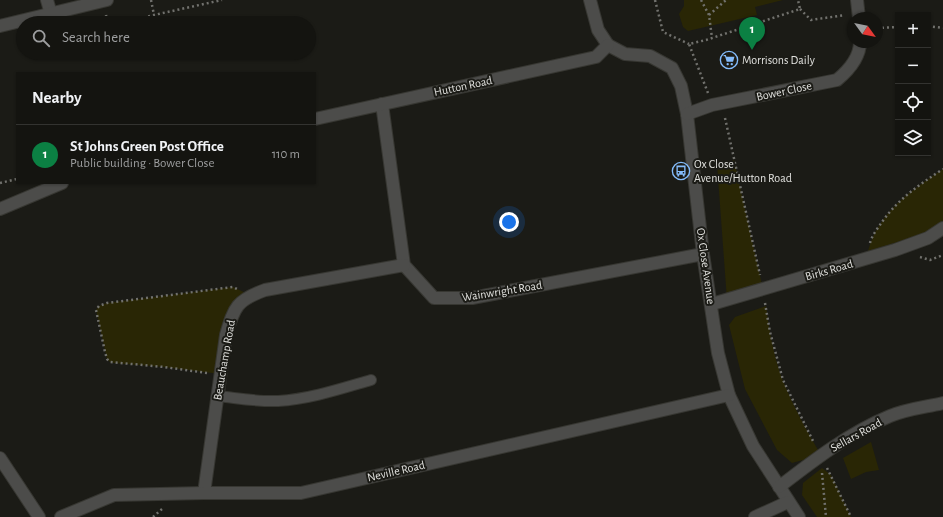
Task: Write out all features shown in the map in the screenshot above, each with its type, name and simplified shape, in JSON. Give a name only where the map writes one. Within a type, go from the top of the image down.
[{"type":"street","points":[[48,0],[50,14]]},
{"type":"street","points":[[42,16],[107,0]]},
{"type":"street","points":[[590,0],[598,30],[608,45]]},
{"type":"street","points":[[856,0],[858,12]]},
{"type":"street","points":[[0,26],[16,22]]},
{"type":"street","name":"Hutton Road","points":[[316,119],[596,57],[608,45]]},
{"type":"street","name":"Ox Close Avenue","points":[[608,45],[625,54],[650,56],[672,68],[681,86],[687,114],[703,254],[712,304],[718,353],[729,395],[753,446],[799,517]]},
{"type":"street","name":"Bower Close","points":[[687,114],[717,104],[837,80],[846,73],[854,63],[860,48]]},
{"type":"street","points":[[382,104],[404,265]]},
{"type":"street","points":[[0,209],[60,184]]},
{"type":"street","name":"Birks Road","points":[[712,304],[895,250],[928,238],[943,228]]},
{"type":"street","name":"Wainwright Road","points":[[404,265],[434,298],[472,298],[703,254]]},
{"type":"street","name":"Beauchamp Road","points":[[204,493],[226,335],[234,311],[243,299],[265,290],[404,265]]},
{"type":"street","name":"Neville Road","points":[[62,517],[114,496],[204,493],[301,493],[729,395]]},
{"type":"street","name":"Sellars Road","points":[[779,487],[821,455],[856,432],[891,416],[943,403]]},
{"type":"street","points":[[1,461],[39,517]]},
{"type":"street","points":[[755,517],[788,502]]},
{"type":"lane","points":[[217,396],[277,401],[326,393],[371,380]]},
{"type":"path","points":[[151,0],[154,15]]},
{"type":"path","points":[[200,0],[201,5]]},
{"type":"path","points":[[150,16],[222,0]]},
{"type":"path","points":[[655,0],[663,32],[689,44],[800,9]]},
{"type":"path","points":[[701,0],[709,15],[712,38]]},
{"type":"path","points":[[709,15],[726,0]]},
{"type":"path","points":[[798,0],[800,9],[811,20],[847,17]]},
{"type":"path","points":[[931,26],[943,28]]},
{"type":"path","points":[[883,28],[895,27]]},
{"type":"path","points":[[689,44],[717,104],[763,289],[770,332],[783,380],[803,424],[821,455],[851,517]]},
{"type":"path","points":[[868,258],[871,240],[892,208],[908,194],[943,169]]},
{"type":"path","points":[[0,183],[16,178]]},
{"type":"path","points":[[220,374],[110,362],[107,359],[105,352],[96,310],[99,306],[107,303],[233,287],[250,295]]},
{"type":"path","points":[[821,455],[826,517]]},
{"type":"shaded area","points":[[684,0],[783,0],[755,7],[757,15],[688,31],[683,27],[679,14],[684,6]]},
{"type":"shaded area","points":[[734,160],[763,289],[727,300],[717,164]]},
{"type":"shaded area","points":[[943,169],[943,222],[927,233],[868,251],[873,237],[888,213],[919,185]]},
{"type":"shaded area","points":[[233,287],[250,295],[243,299],[220,374],[114,363],[107,359],[96,310],[99,306],[107,303]]},
{"type":"shaded area","points":[[766,306],[772,344],[783,381],[800,418],[821,455],[792,463],[777,450],[745,389],[729,325],[735,317]]},
{"type":"shaded area","points":[[871,442],[879,470],[866,472],[851,479],[843,458]]},
{"type":"shaded area","points":[[822,468],[831,475],[851,517],[817,517],[802,495],[803,483]]},
{"type":"place","name":"St Johns Green Post Office","points":[[752,50]]},
{"type":"place","name":"Morrisons Daily","points":[[729,60]]},
{"type":"place","name":"Ox Close Avenue/Hutton Road","points":[[681,171]]}]
